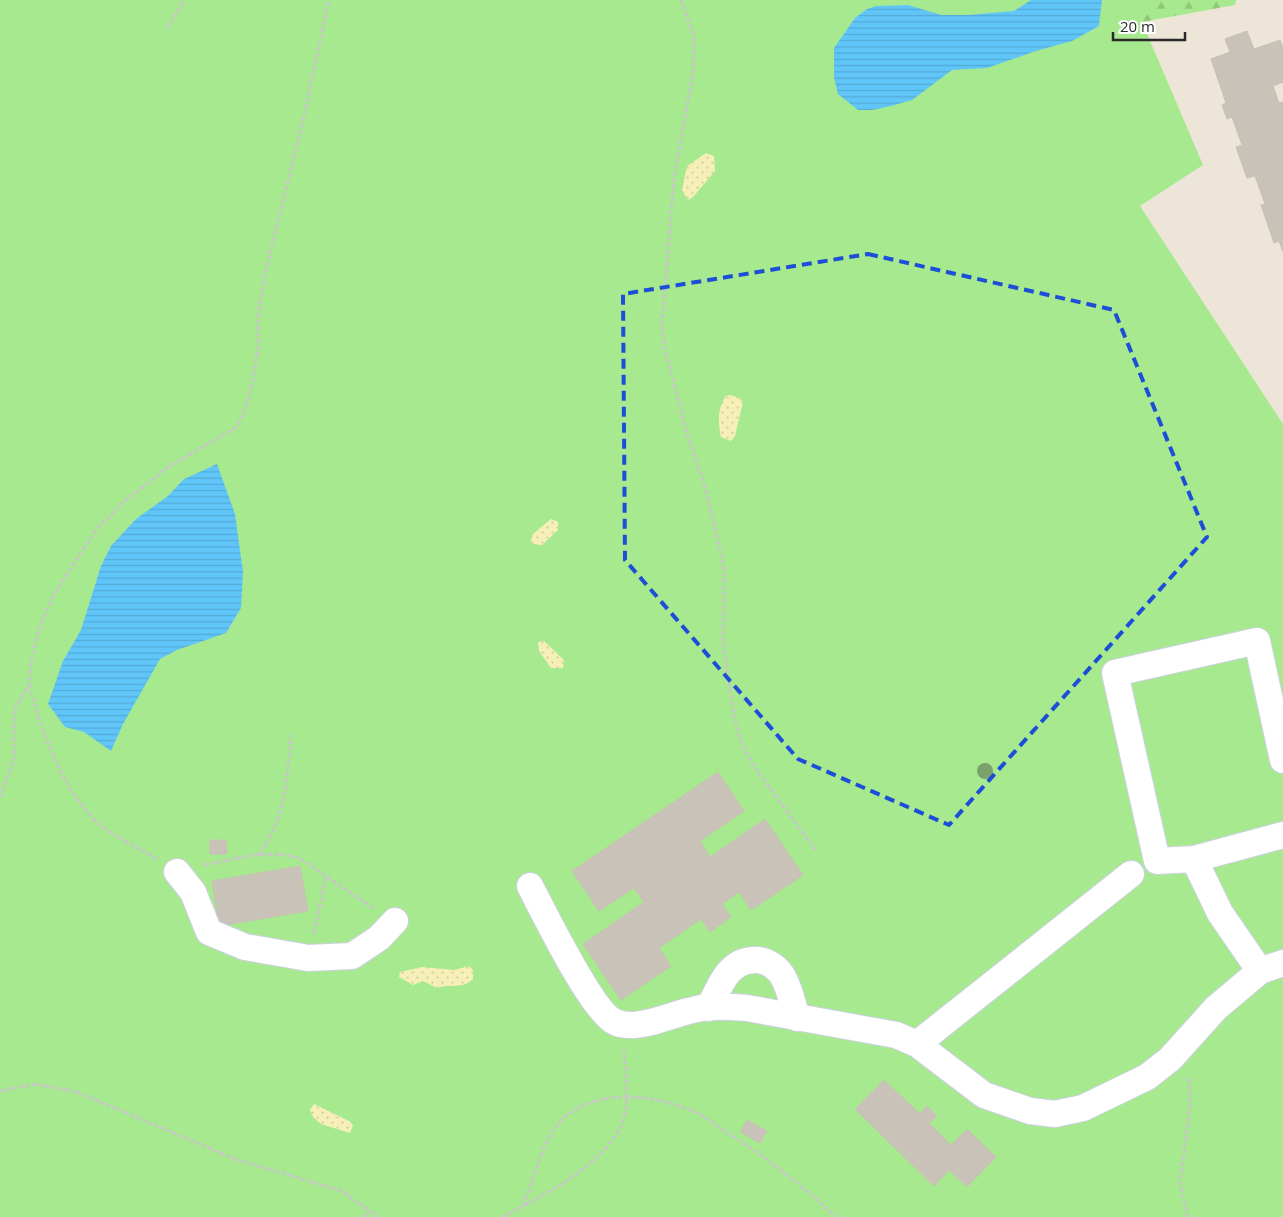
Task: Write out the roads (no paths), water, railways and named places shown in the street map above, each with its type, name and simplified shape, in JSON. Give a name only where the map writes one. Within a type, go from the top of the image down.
[{"type":"lane","points":[[1283,760],[1257,642],[1114,673],[1157,861],[1194,859],[1283,835]]},
{"type":"lane","points":[[530,886],[574,968],[601,1008],[614,1022],[642,1024],[699,1008],[747,1008],[896,1035],[917,1044],[984,1095],[1030,1111],[1055,1114],[1082,1108],[1147,1078],[1180,1049],[1216,1008],[1272,967],[1220,913],[1194,859]]},
{"type":"lane","points":[[177,872],[193,892],[208,932],[245,947],[308,958],[352,956],[379,938],[395,921]]},
{"type":"lane","points":[[917,1044],[1131,874]]},
{"type":"lane","points":[[709,1008],[733,966],[742,961],[763,961],[777,969],[783,977],[797,1018]]},
{"type":"water","points":[[1031,0],[1102,0],[1099,26],[1072,41],[987,68],[952,70],[912,100],[891,106],[872,110],[858,110],[838,94],[834,77],[834,48],[855,18],[867,9],[876,6],[908,5],[941,15],[968,15],[1014,11]]},
{"type":"water","points":[[217,464],[235,514],[243,572],[241,608],[226,633],[177,650],[160,659],[123,724],[111,751],[84,732],[65,727],[48,704],[63,661],[81,630],[101,566],[111,546],[136,519],[168,496],[184,479]]}]
